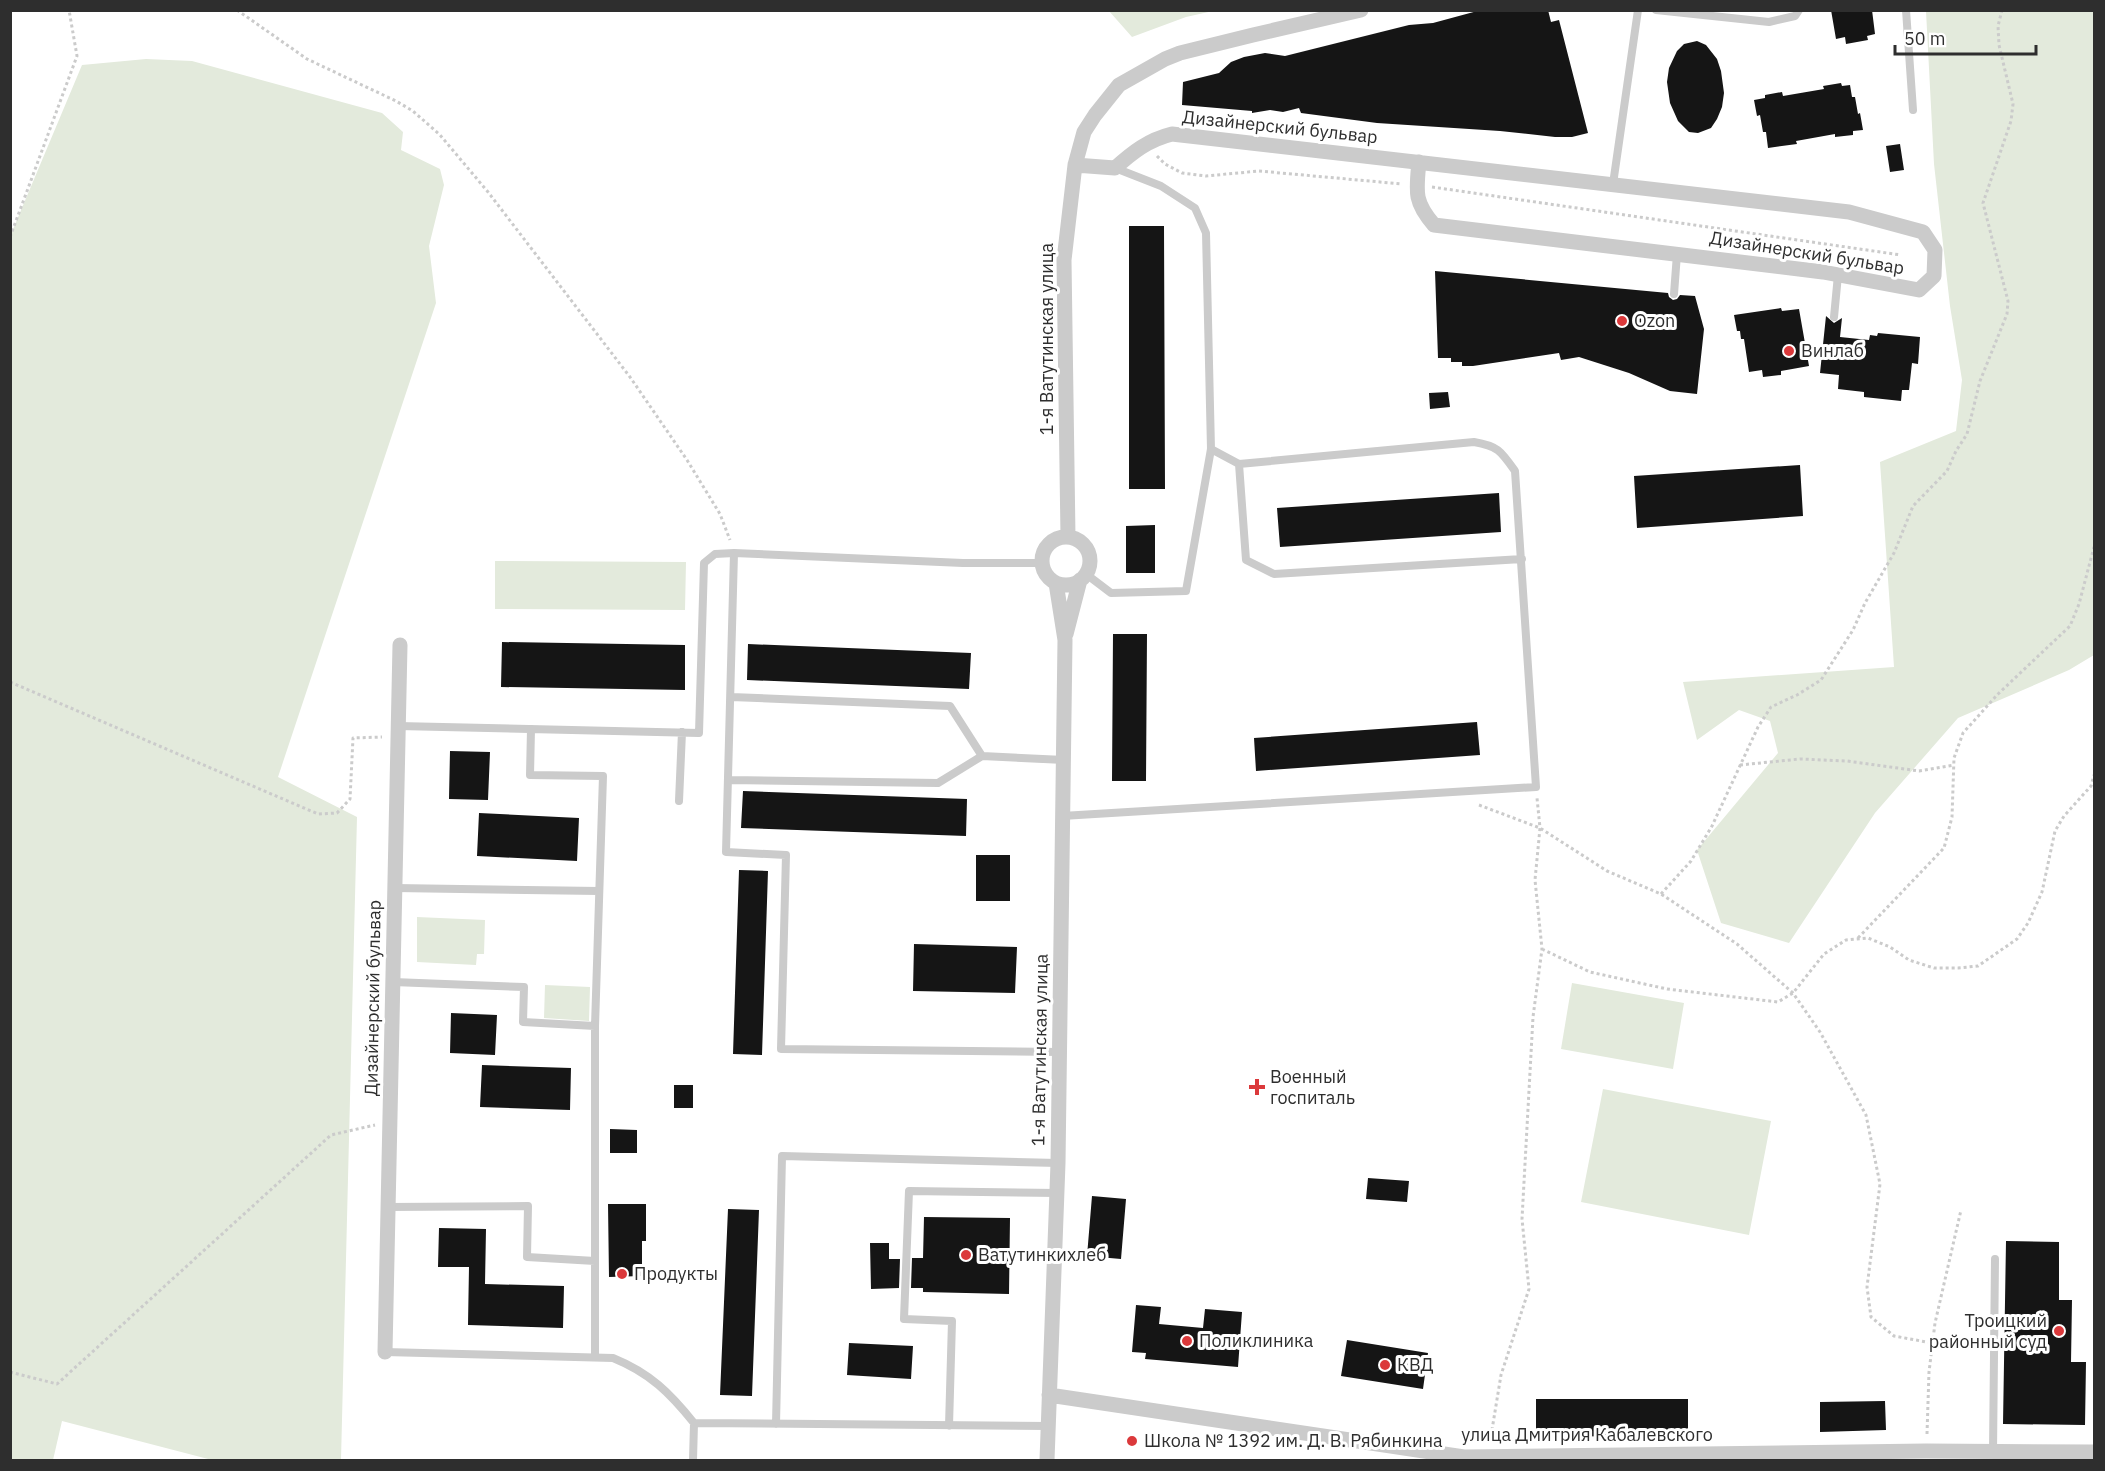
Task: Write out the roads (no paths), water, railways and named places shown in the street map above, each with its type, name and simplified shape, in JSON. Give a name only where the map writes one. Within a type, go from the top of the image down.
[{"type":"street","name":"1-я Ватутинская улица","points":[[1068,537],[1064,260],[1075,165],[1084,132],[1119,85],[1165,59],[1180,53],[1361,10]]},
{"type":"street","name":"Дизайнерский бульвар","points":[[1115,168],[1134,150],[1154,138],[1172,134],[1419,162],[1613,184],[1849,212],[1923,232],[1935,250],[1934,276],[1919,290],[1838,275],[1434,225],[1422,211],[1417,185],[1419,162]]},
{"type":"street","points":[[1075,165],[1115,168]]},
{"type":"street","points":[[1068,537],[1082,543],[1090,558],[1083,577],[1072,584],[1056,583],[1044,571],[1042,563],[1046,547],[1052,541],[1068,537]]},
{"type":"street","name":"1-я Ватутинская улица","points":[[1065,640],[1083,577]]},
{"type":"street","name":"1-я Ватутинская улица","points":[[1047,1461],[1058,1163],[1064,760],[1065,640],[1056,583]]},
{"type":"street","name":"Дизайнерский бульвар","points":[[385,1352],[400,645]]},
{"type":"street","name":"улица Дмитрия Кабалевского","points":[[1049,1395],[1464,1459],[1926,1456],[1993,1452],[2094,1452]]},
{"type":"lane","points":[[1613,184],[1638,10]]},
{"type":"lane","points":[[1656,10],[1769,22],[1796,16],[1799,10]]},
{"type":"lane","points":[[1906,10],[1913,110]]},
{"type":"lane","points":[[1083,577],[1111,593],[1186,591],[1211,449],[1206,233],[1195,208],[1161,186],[1115,168]]},
{"type":"lane","points":[[1674,294],[1677,254]]},
{"type":"lane","points":[[1834,317],[1838,275]]},
{"type":"lane","points":[[1062,816],[1536,787],[1515,471],[1505,457],[1492,445],[1474,442],[1239,464],[1211,449]]},
{"type":"lane","points":[[1239,464],[1246,560],[1274,574],[1522,559]]},
{"type":"lane","points":[[734,553],[726,852],[786,855],[781,1049],[1060,1052]]},
{"type":"lane","points":[[398,731],[531,729],[699,733],[704,563],[715,554],[1042,563]]},
{"type":"lane","points":[[731,697],[950,706],[982,756]]},
{"type":"lane","points":[[531,729],[530,775],[603,776],[595,1026],[595,1357]]},
{"type":"lane","points":[[679,801],[682,732]]},
{"type":"lane","points":[[729,780],[938,783],[982,756],[1064,760]]},
{"type":"lane","points":[[394,888],[599,891]]},
{"type":"lane","points":[[393,982],[524,987],[523,1022],[595,1026]]},
{"type":"lane","points":[[776,1424],[782,1156],[1058,1163]]},
{"type":"lane","points":[[949,1426],[952,1321],[904,1319],[909,1191],[1057,1193]]},
{"type":"lane","points":[[388,1207],[528,1206],[527,1257],[595,1261]]},
{"type":"lane","points":[[1993,1452],[1995,1259]]},
{"type":"lane","points":[[385,1352],[613,1358],[651,1378],[672,1396],[694,1423],[693,1461]]},
{"type":"lane","points":[[694,1423],[1048,1426]]},
{"type":"place","name":"Ozon","points":[[1622,321]]},
{"type":"place","name":"Винлаб","points":[[1789,351]]},
{"type":"place","name":"Военный госпиталь","points":[[1257,1087]]},
{"type":"place","name":"Ватутинкихлеб","points":[[966,1255]]},
{"type":"place","name":"Продукты","points":[[622,1274]]},
{"type":"place","name":"Троицкий районный суд","points":[[2059,1331]]},
{"type":"place","name":"Поликлиника","points":[[1187,1341]]},
{"type":"place","name":"КВД","points":[[1385,1365]]},
{"type":"place","name":"Школа № 1392 им. Д. В. Рябинкина","points":[[1132,1441]]}]
